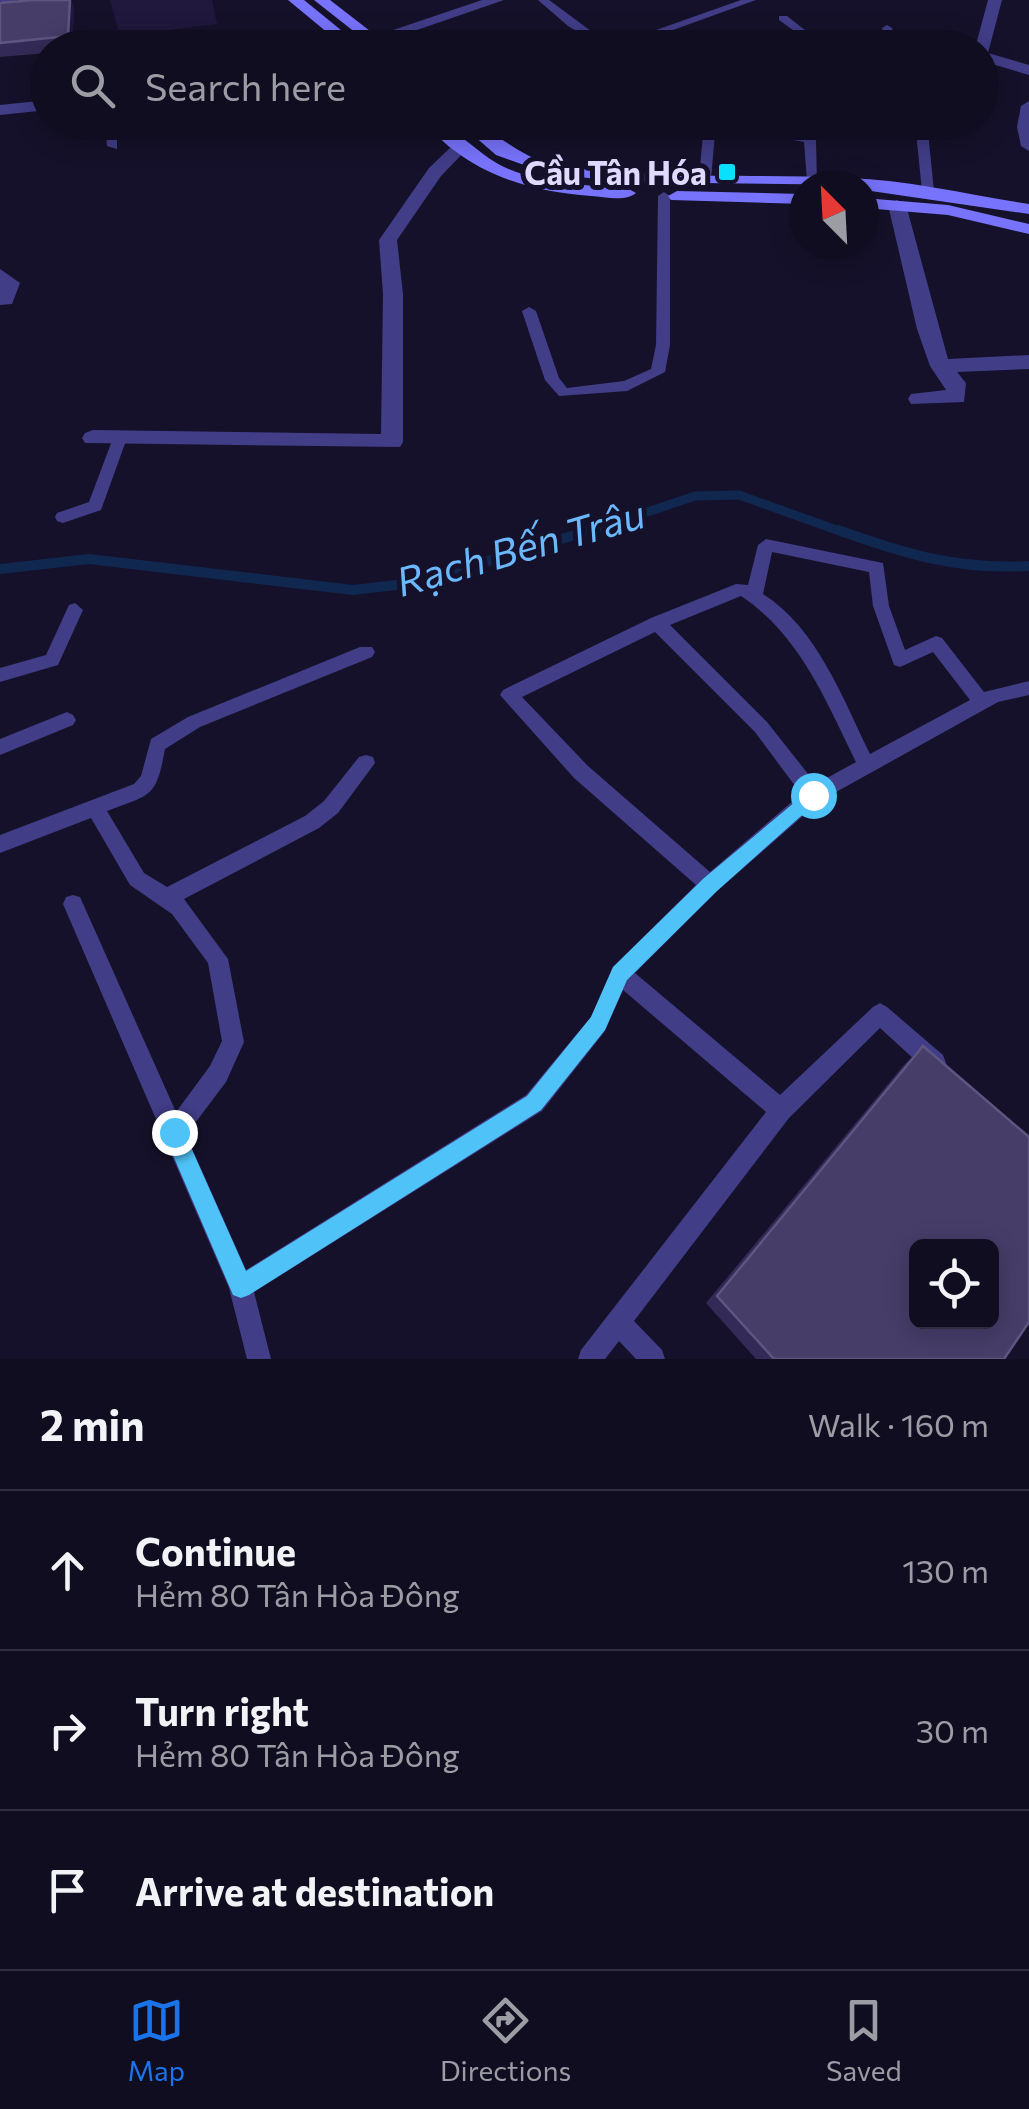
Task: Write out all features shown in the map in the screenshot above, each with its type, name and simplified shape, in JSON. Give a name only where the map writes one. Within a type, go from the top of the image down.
[{"type":"main road","points":[[295,0],[333,30]]},
{"type":"main road","points":[[326,1],[363,30]]},
{"type":"main road","points":[[449,140],[482,166],[528,183],[664,196],[789,200]]},
{"type":"main road","points":[[489,140],[502,150],[546,168],[622,177],[789,181]]},
{"type":"main road","points":[[879,187],[1029,208]]},
{"type":"main road","points":[[879,204],[948,210],[1029,229]]},
{"type":"street","points":[[1,1],[10,0]]},
{"type":"street","points":[[415,30],[497,0]]},
{"type":"street","points":[[988,30],[996,0]]},
{"type":"street","points":[[999,63],[1029,70]]},
{"type":"street","points":[[1029,106],[1025,127],[1029,146]]},
{"type":"street","points":[[0,110],[30,108]]},
{"type":"street","points":[[93,438],[392,442],[393,294],[388,240],[435,172],[459,150]]},
{"type":"street","points":[[897,206],[940,366],[956,383],[957,396],[918,399]]},
{"type":"street","points":[[0,275],[10,284],[6,300]]},
{"type":"street","points":[[940,366],[1029,362]]},
{"type":"lane","points":[[544,0],[580,30]]},
{"type":"lane","points":[[666,30],[751,0]]},
{"type":"lane","points":[[782,18],[799,30]]},
{"type":"lane","points":[[112,140],[113,146]]},
{"type":"lane","points":[[704,179],[708,140]]},
{"type":"lane","points":[[810,140],[812,170]]},
{"type":"lane","points":[[923,140],[928,191]]},
{"type":"lane","points":[[529,311],[552,380],[564,393],[627,386],[658,372],[665,264],[664,196]]},
{"type":"lane","points":[[63,517],[96,506],[120,438]]},
{"type":"lane","points":[[754,595],[766,545],[877,566],[881,606],[900,660],[936,643],[982,702]]},
{"type":"lane","points":[[710,884],[581,772],[508,695],[657,623],[742,588],[772,608],[810,656],[866,764]]},
{"type":"lane","points":[[0,675],[52,660],[74,610]]},
{"type":"lane","points":[[657,623],[762,727],[813,795]]},
{"type":"lane","points":[[1,837],[142,790],[150,780],[157,745],[194,722],[366,652]]},
{"type":"lane","points":[[241,1287],[534,1103],[598,1024],[620,974],[710,884],[813,795],[994,695],[1029,688]]},
{"type":"lane","points":[[0,747],[67,720]]},
{"type":"lane","points":[[166,898],[312,822],[331,808],[366,763]]},
{"type":"lane","points":[[96,808],[137,879],[179,907],[218,959],[233,1042],[218,1074],[174,1132]]},
{"type":"lane","points":[[74,904],[241,1287],[259,1359]]},
{"type":"lane","points":[[620,974],[781,1110]]},
{"type":"lane","points":[[590,1359],[781,1110],[880,1014],[954,1080]]},
{"type":"lane","points":[[619,1323],[653,1359]]},
{"type":"building","points":[[70,0],[68,30],[30,30],[30,40],[0,43],[0,3]]},
{"type":"building","points":[[923,1046],[1029,1137],[1029,1322],[1004,1359],[774,1359],[717,1296]]},
{"type":"waterway","name":"Rạch Bến Trâu","points":[[585,533],[695,496],[739,495],[845,533]]},
{"type":"waterway","name":"Rạch Bến Trâu","points":[[0,569],[89,559],[353,590],[413,583],[592,530]]},
{"type":"waterway","name":"Rạch Bến Trâu","points":[[838,530],[955,563],[1029,566]]},
{"type":"place","name":"Cầu Tân Hóa","points":[[727,172]]},
{"type":"route","points":[[174,1132],[209,1221],[241,1287],[534,1103],[598,1024],[620,974],[710,884],[813,795]]}]
